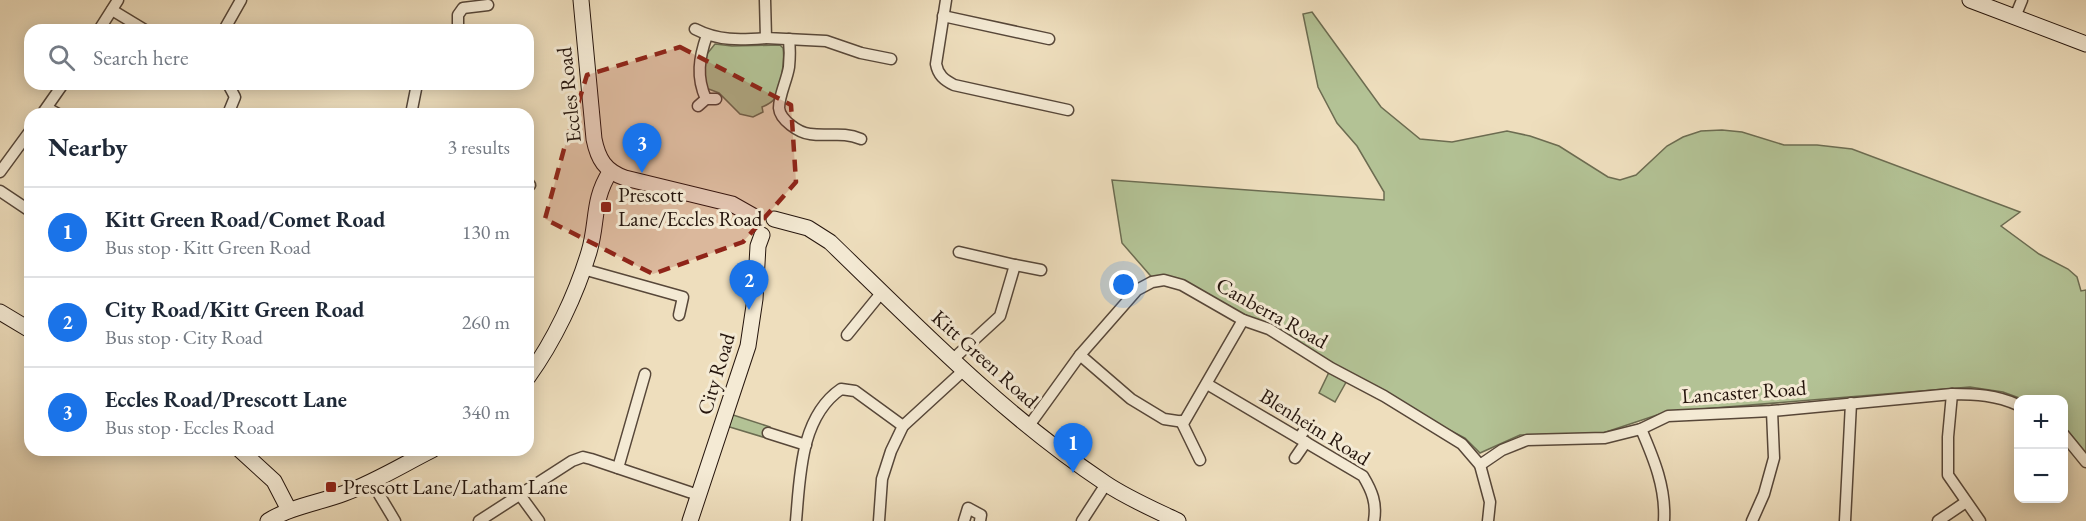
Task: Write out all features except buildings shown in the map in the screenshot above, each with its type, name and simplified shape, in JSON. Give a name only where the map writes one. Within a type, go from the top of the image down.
[{"type":"street","points":[[227,24],[241,0]]},
{"type":"street","name":"Eccles Road","points":[[581,0],[596,149],[599,158],[610,172]]},
{"type":"street","points":[[765,0],[766,38]]},
{"type":"street","points":[[946,0],[936,64],[940,75],[948,82],[1068,110]]},
{"type":"street","points":[[1970,0],[2086,44]]},
{"type":"street","points":[[2015,17],[2022,0]]},
{"type":"street","points":[[103,24],[115,5],[138,24]]},
{"type":"street","points":[[458,24],[458,15],[463,8],[488,7]]},
{"type":"street","points":[[943,16],[1049,39]]},
{"type":"street","points":[[695,29],[707,35],[741,40],[766,38],[826,41],[861,53],[891,59]]},
{"type":"street","points":[[707,35],[699,67],[700,81],[707,101]]},
{"type":"street","points":[[789,39],[789,67],[779,106],[780,114],[801,131],[810,134],[843,134],[861,139]]},
{"type":"street","points":[[47,108],[59,90]]},
{"type":"street","points":[[230,108],[235,97],[231,90]]},
{"type":"street","points":[[412,108],[416,90]]},
{"type":"street","points":[[769,113],[779,106]]},
{"type":"street","points":[[0,172],[24,139]]},
{"type":"street","points":[[534,367],[552,338],[583,269],[593,236],[597,199],[610,172],[625,178],[732,204],[755,218]]},
{"type":"street","points":[[0,191],[24,207]]},
{"type":"street","points":[[765,213],[774,219],[775,225],[772,231],[766,235],[757,232],[753,227],[755,218],[765,213]]},
{"type":"street","name":"Kitt Green Road","points":[[774,219],[801,225],[830,242],[957,366],[1028,427],[1106,483],[1178,521]]},
{"type":"street","name":"City Road","points":[[690,521],[748,346],[755,299],[758,246],[762,235]]},
{"type":"street","points":[[959,252],[1041,270]]},
{"type":"street","points":[[879,521],[882,479],[891,451],[903,426],[1000,316],[1015,265]]},
{"type":"street","points":[[583,269],[683,297],[679,315]]},
{"type":"street","name":"Canberra Road","points":[[1028,427],[1080,355],[1137,290],[1152,282],[1164,280],[1182,285],[1243,320],[1269,329],[1332,368],[1384,396],[1458,447],[1480,465],[1490,502],[1488,521]]},
{"type":"street","points":[[847,335],[882,292]]},
{"type":"street","points":[[0,312],[24,326]]},
{"type":"street","points":[[1080,355],[1131,399],[1164,419],[1184,422],[1243,320]]},
{"type":"street","points":[[618,468],[645,374]]},
{"type":"street","name":"Blenheim Road","points":[[1208,384],[1363,476],[1373,492],[1376,510],[1374,521]]},
{"type":"street","points":[[796,521],[802,459],[806,445],[810,432],[833,395],[841,389],[855,391],[903,426]]},
{"type":"street","points":[[1952,394],[1948,437],[1948,475],[1980,521]]},
{"type":"street","name":"Lancaster Road","points":[[1480,465],[1502,450],[1527,440],[1605,438],[1641,429],[1668,416],[1772,411],[1952,394],[2000,397],[2014,403]]},
{"type":"street","points":[[1845,521],[1851,403]]},
{"type":"street","points":[[1752,521],[1764,494],[1774,458],[1772,411]]},
{"type":"street","points":[[1181,421],[1200,460]]},
{"type":"street","points":[[1295,459],[1308,424]]},
{"type":"street","points":[[1641,429],[1659,473],[1665,507],[1664,521]]},
{"type":"street","points":[[768,433],[806,445]]},
{"type":"street","points":[[2068,440],[2086,462]]},
{"type":"street","points":[[247,456],[274,481],[289,510]]},
{"type":"street","points":[[267,521],[289,510],[344,493],[420,456]]},
{"type":"street","points":[[479,521],[578,458],[591,459],[698,495]]},
{"type":"street","points":[[371,481],[394,521]]},
{"type":"street","points":[[1082,521],[1106,483]]},
{"type":"street","points":[[520,495],[539,521]]},
{"type":"street","points":[[1938,521],[1966,502]]},
{"type":"street","points":[[964,521],[968,508],[981,515],[980,521]]},
{"type":"highlighted area","points":[[680,47],[791,105],[796,182],[743,242],[653,274],[545,219],[587,75]]},
{"type":"green space","points":[[1312,12],[1381,107],[1420,139],[1452,142],[1507,131],[1559,146],[1608,177],[1620,180],[1636,175],[1667,146],[1683,137],[1701,131],[1742,132],[1784,145],[1817,145],[1852,149],[2020,212],[2001,226],[2039,254],[2068,269],[2077,277],[2081,291],[2086,290],[2086,453],[2068,431],[2068,395],[2014,396],[1970,387],[1666,412],[1603,433],[1520,435],[1480,453],[1465,438],[1349,377],[1335,402],[1319,393],[1331,368],[1188,288],[1156,282],[1122,243],[1112,180],[1384,200],[1384,192],[1357,146],[1337,123],[1318,87],[1303,14]]},
{"type":"green space","points":[[715,44],[780,45],[783,48],[783,66],[779,87],[774,100],[762,107],[763,112],[753,117],[740,114],[719,93],[706,88],[703,70],[705,54]]},
{"type":"green space","points":[[727,413],[770,427],[766,438],[723,425]]},
{"type":"place","name":"Eccles Road/Prescott Lane","points":[[642,173]]},
{"type":"place","name":"Prescott Lane/Eccles Road","points":[[606,207]]},
{"type":"place","name":"City Road/Kitt Green Road","points":[[749,310]]},
{"type":"place","name":"Kitt Green Road/Comet Road","points":[[1073,473]]},
{"type":"place","name":"Prescott Lane/Latham Lane","points":[[331,487]]}]
